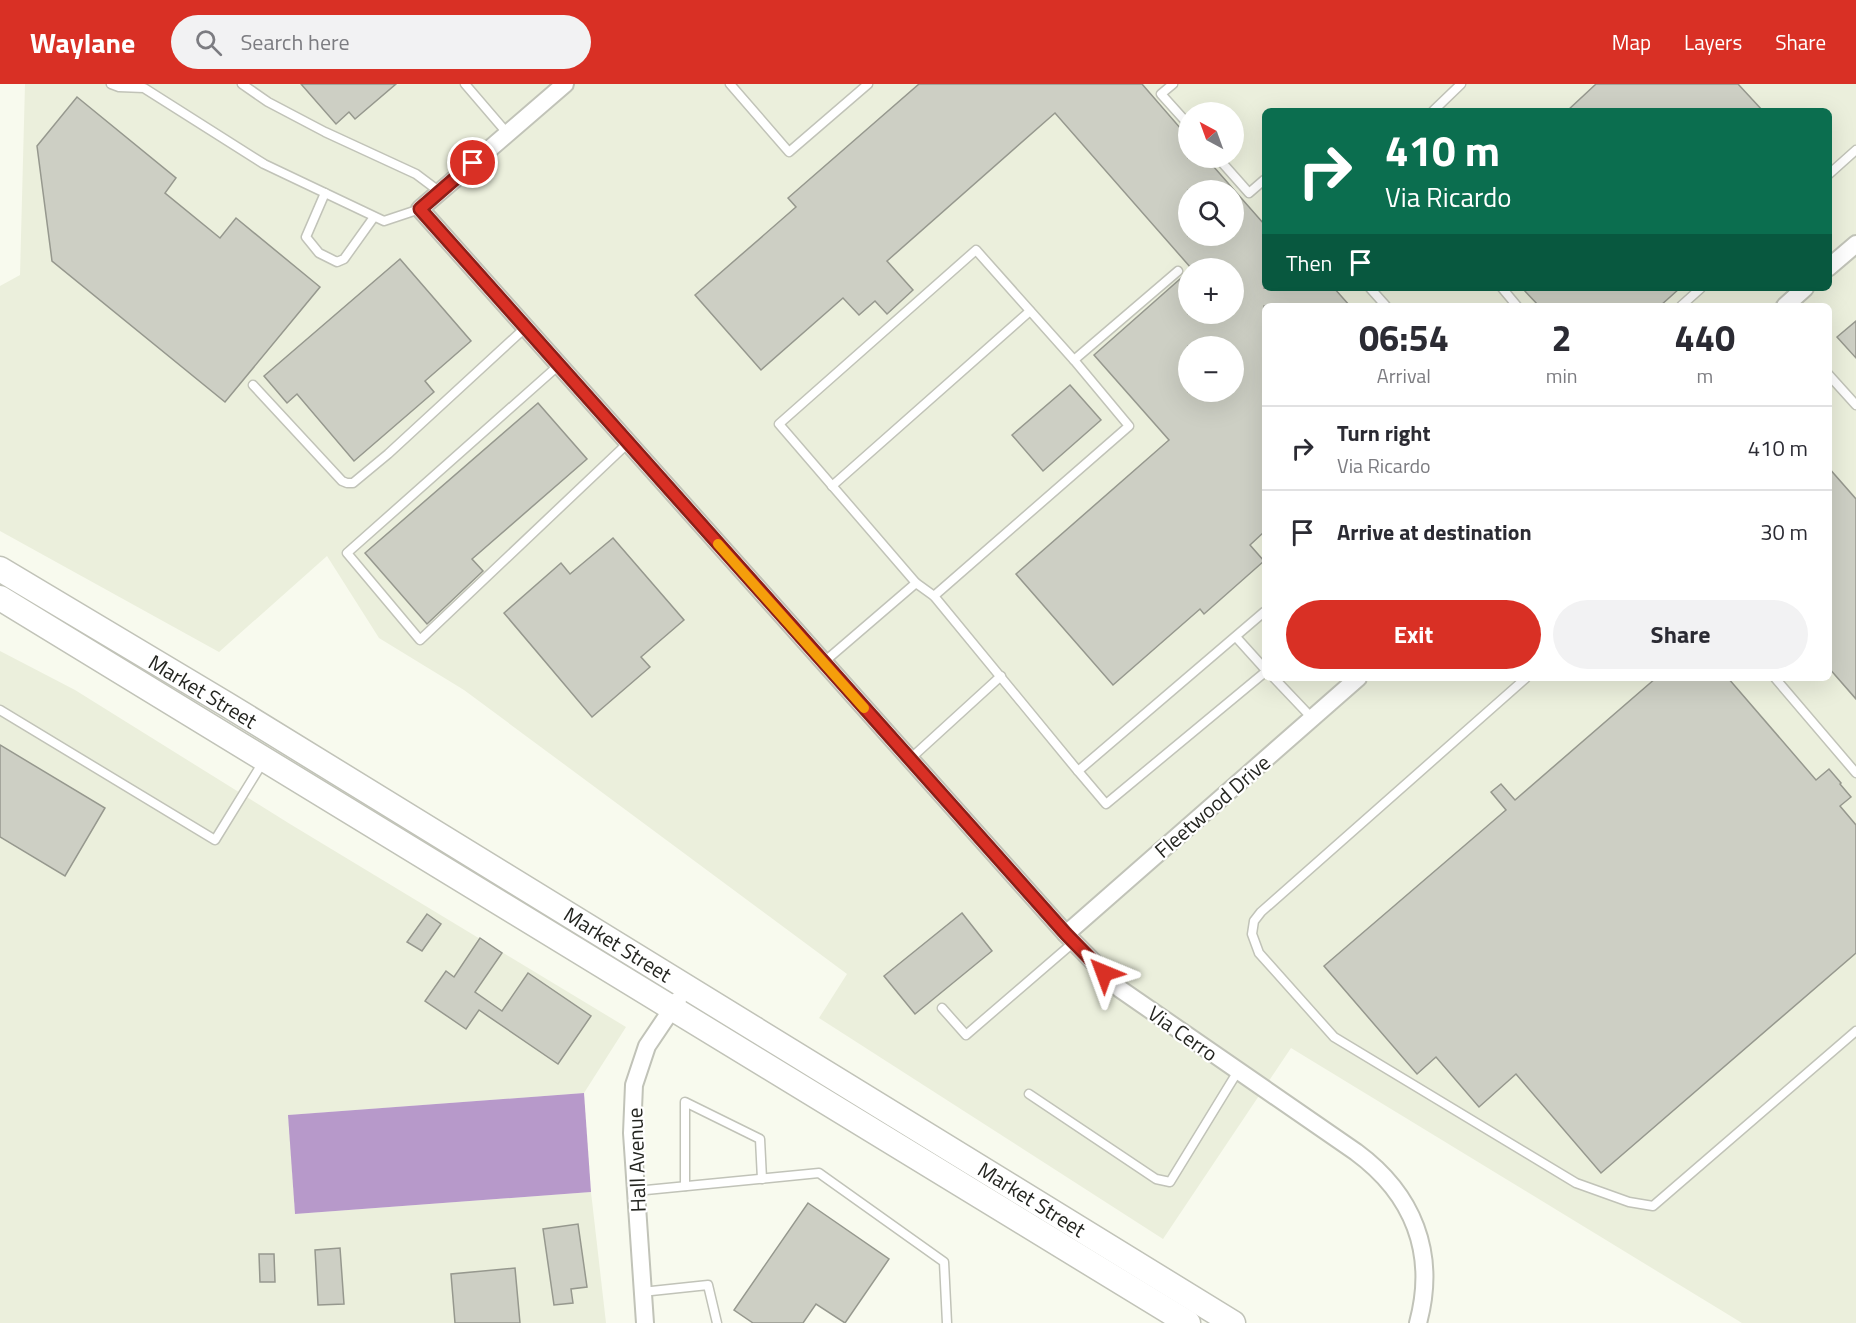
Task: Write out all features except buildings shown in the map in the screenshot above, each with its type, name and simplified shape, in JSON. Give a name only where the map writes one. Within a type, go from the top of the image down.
[{"type":"main road","name":"Market Street","points":[[0,569],[226,704],[1233,1323]]},
{"type":"main road","name":"Market Street","points":[[0,598],[1188,1323]]},
{"type":"street","points":[[420,209],[565,84]]},
{"type":"street","name":"Via Cerro","points":[[420,209],[1070,938],[1120,989],[1369,1161],[1396,1191],[1416,1226],[1424,1251],[1424,1303],[1418,1323]]},
{"type":"street","points":[[1832,265],[1856,244]]},
{"type":"street","points":[[1788,303],[1802,291]]},
{"type":"street","name":"Fleetwood Drive","points":[[1070,938],[1355,681]]},
{"type":"street","name":"Hall Avenue","points":[[645,1323],[632,1133],[634,1084],[647,1046],[686,987]]},
{"type":"lane","points":[[111,84],[118,87],[144,88],[264,164],[374,217],[384,221],[420,209]]},
{"type":"lane","points":[[242,84],[268,102],[325,132],[416,174],[440,192]]},
{"type":"lane","points":[[465,84],[507,133]]},
{"type":"lane","points":[[730,84],[789,153],[868,84]]},
{"type":"lane","points":[[1173,84],[1161,94],[1178,113]]},
{"type":"lane","points":[[1436,108],[1461,84]]},
{"type":"lane","points":[[1832,171],[1856,150]]},
{"type":"lane","points":[[1227,168],[1249,193],[1262,182]]},
{"type":"lane","points":[[326,193],[306,237],[319,253],[337,262],[344,259],[374,217]]},
{"type":"lane","points":[[934,596],[1129,426],[976,250],[779,424],[915,583],[934,596],[1106,804],[1262,675]]},
{"type":"lane","points":[[1074,360],[1178,271]]},
{"type":"lane","points":[[1373,291],[1383,303]]},
{"type":"lane","points":[[1504,291],[1514,303]]},
{"type":"lane","points":[[1684,303],[1698,291]]},
{"type":"lane","points":[[832,486],[1030,311]]},
{"type":"lane","points":[[253,385],[342,481],[352,483],[388,454],[525,328]]},
{"type":"lane","points":[[559,365],[347,553],[420,640],[628,443]]},
{"type":"lane","points":[[1832,378],[1856,405]]},
{"type":"lane","points":[[824,662],[915,583]]},
{"type":"lane","points":[[1078,771],[1262,614]]},
{"type":"lane","points":[[1236,637],[1262,666]]},
{"type":"lane","points":[[910,759],[1001,675]]},
{"type":"lane","points":[[1277,681],[1312,718]]},
{"type":"lane","points":[[1523,681],[1261,912],[1254,921],[1252,934],[1259,952],[1334,1037],[1576,1183],[1629,1202],[1653,1206],[1856,1031]]},
{"type":"lane","points":[[1778,681],[1856,773]]},
{"type":"lane","points":[[0,710],[215,840],[265,759]]},
{"type":"lane","points":[[942,1008],[966,1035],[1070,938]]},
{"type":"lane","points":[[1029,1094],[1156,1179],[1170,1182],[1238,1071]]},
{"type":"lane","points":[[685,1186],[685,1102],[760,1139],[762,1179]]},
{"type":"lane","points":[[636,1191],[819,1173],[944,1263],[947,1323]]},
{"type":"lane","points":[[642,1292],[708,1285],[717,1323]]},
{"type":"shaded area","points":[[25,84],[1856,84],[1856,1323],[1742,1323],[1291,1048],[1163,1239],[819,1018],[847,974],[464,690],[379,638],[327,556],[219,652],[0,531],[0,286],[20,275]]},
{"type":"shaded area","points":[[0,651],[75,690],[290,824],[626,1027],[584,1093],[289,1115],[295,1214],[591,1192],[606,1323],[0,1323]]},
{"type":"shaded area","points":[[584,1093],[591,1192],[295,1214],[288,1115]]},
{"type":"slow traffic","points":[[718,544],[864,708]]},
{"type":"route","points":[[473,163],[420,209],[1066,934],[1104,973]]}]
